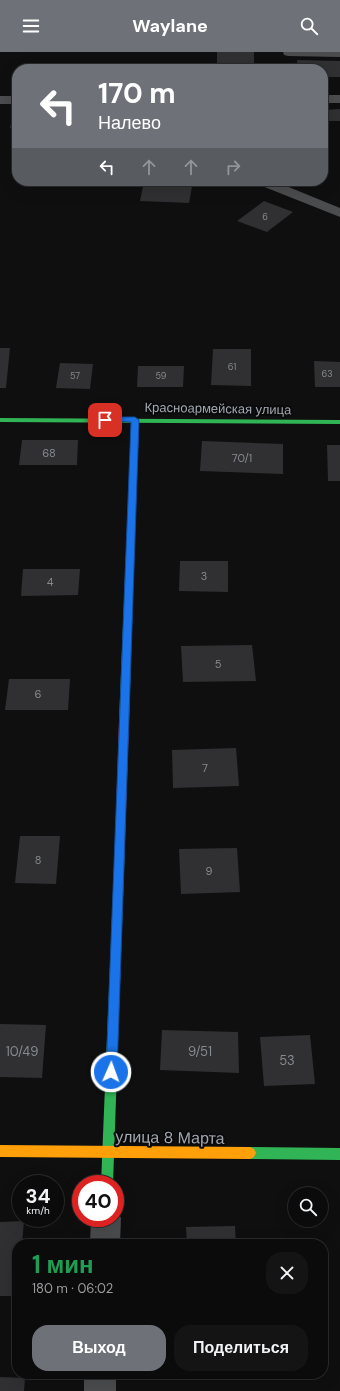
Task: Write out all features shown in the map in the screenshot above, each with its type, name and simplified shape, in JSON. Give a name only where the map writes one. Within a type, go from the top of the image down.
[{"type":"street","points":[[328,99],[340,98]]},
{"type":"street","points":[[0,100],[12,100]]},
{"type":"street","points":[[274,186],[340,213]]},
{"type":"street","name":"Красноармейская улица","points":[[0,420],[340,422]]},
{"type":"street","points":[[107,1175],[135,420]]},
{"type":"street","name":"улица 8 Марта","points":[[0,1151],[340,1154]]},
{"type":"street","points":[[105,1239],[106,1227]]},
{"type":"street","points":[[100,1379],[100,1391]]},
{"type":"lane","points":[[288,56],[340,54]]},
{"type":"building","points":[[217,52],[254,52],[254,63],[217,63]]},
{"type":"building","points":[[297,60],[340,61],[340,77],[328,77],[328,64],[297,64]]},
{"type":"building","points":[[340,109],[340,121],[328,121],[328,110]]},
{"type":"building","points":[[143,186],[192,186],[189,203],[140,201]]},
{"type":"building","points":[[264,201],[293,212],[267,232],[237,221]]},
{"type":"building","points":[[0,348],[10,348],[6,388],[0,388]]},
{"type":"building","points":[[213,349],[251,349],[251,386],[211,385]]},
{"type":"building","points":[[314,361],[340,362],[340,387],[315,387]]},
{"type":"building","points":[[60,363],[93,364],[90,389],[56,388]]},
{"type":"building","points":[[138,366],[184,366],[183,387],[137,387]]},
{"type":"building","points":[[22,440],[78,440],[77,465],[19,465]]},
{"type":"building","points":[[202,441],[283,444],[283,474],[200,471]]},
{"type":"building","points":[[327,445],[340,445],[340,481],[328,481]]},
{"type":"building","points":[[180,561],[228,561],[228,592],[179,591]]},
{"type":"building","points":[[23,569],[80,569],[78,595],[21,596]]},
{"type":"building","points":[[252,645],[256,681],[183,682],[181,646]]},
{"type":"building","points":[[9,679],[70,679],[68,710],[5,710]]},
{"type":"building","points":[[236,748],[239,786],[173,788],[172,750]]},
{"type":"building","points":[[20,836],[60,836],[56,884],[15,883]]},
{"type":"building","points":[[237,848],[240,892],[181,894],[179,849]]},
{"type":"building","points":[[0,1024],[46,1025],[42,1078],[0,1077]]},
{"type":"building","points":[[162,1030],[238,1032],[239,1073],[160,1070]]},
{"type":"building","points":[[310,1035],[315,1084],[264,1086],[260,1037]]},
{"type":"building","points":[[0,1222],[12,1222],[12,1227],[23,1227],[22,1239],[12,1239],[12,1296],[0,1296]]},
{"type":"building","points":[[235,1226],[236,1239],[187,1239],[186,1227]]},
{"type":"building","points":[[0,1377],[25,1379],[24,1391],[0,1391]]},
{"type":"traffic: fast","points":[[0,420],[340,422]]},
{"type":"traffic: fast","points":[[124,722],[131,527]]},
{"type":"traffic: fast","points":[[107,1175],[120,843]]},
{"type":"traffic: fast","points":[[250,1153],[340,1154]]},
{"type":"traffic: slow","points":[[0,1151],[250,1153]]},
{"type":"traffic: jam","points":[[131,527],[135,420]]},
{"type":"traffic: jam","points":[[120,843],[124,722]]},
{"type":"route","points":[[105,420],[135,420],[111,1072]]}]
